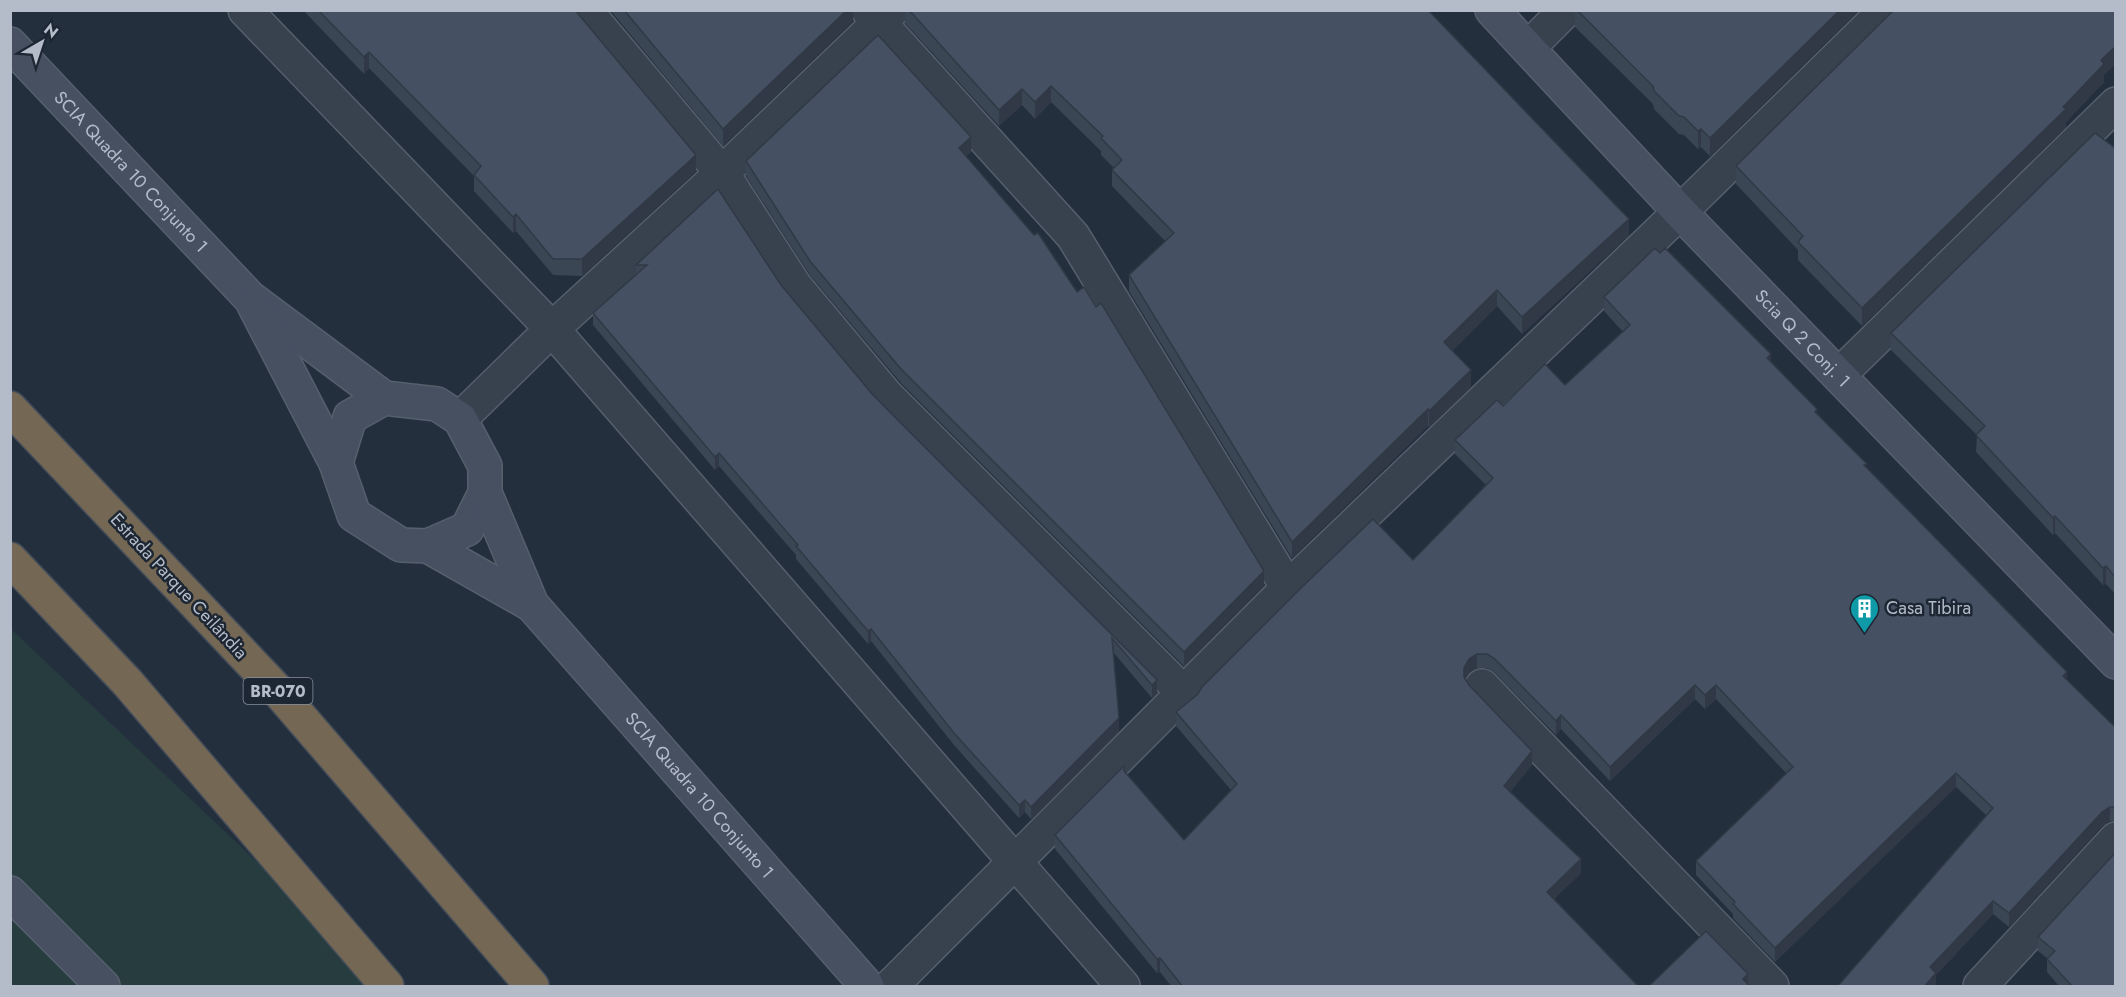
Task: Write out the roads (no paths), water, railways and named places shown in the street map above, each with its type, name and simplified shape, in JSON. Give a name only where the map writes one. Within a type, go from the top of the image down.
[{"type":"highway","name":"Estrada Parque Ceilândia","points":[[10,408],[278,691],[532,987]]},
{"type":"highway","points":[[10,559],[127,682],[387,987]]},
{"type":"street","points":[[245,10],[552,329],[1123,987]]},
{"type":"street","points":[[585,10],[722,173],[795,286],[887,396],[1185,694]]},
{"type":"street","name":"Scia Q 2 Conj. 1","points":[[1492,10],[1680,212],[2115,662]]},
{"type":"street","points":[[1528,48],[1566,10]]},
{"type":"street","points":[[891,987],[1288,588],[1680,212],[1886,10]]},
{"type":"street","points":[[460,419],[552,329],[722,173],[880,15],[1072,236],[1288,588]]},
{"type":"street","name":"SCIA Quadra 10 Conjunto 1","points":[[10,44],[250,298],[384,398]]},
{"type":"street","points":[[1839,375],[2115,104]]},
{"type":"street","name":"SCIA Quadra 10 Conjunto 1","points":[[250,298],[336,463]]},
{"type":"street","points":[[384,398],[437,404],[460,419],[485,466],[485,493],[467,529],[428,546],[401,545],[354,515],[336,463],[350,417],[384,398]]},
{"type":"street","name":"SCIA Quadra 10 Conjunto 1","points":[[485,493],[532,605],[867,987]]},
{"type":"street","name":"SCIA Quadra 10 Conjunto 1","points":[[428,546],[532,605]]},
{"type":"street","points":[[1482,686],[1772,987]]},
{"type":"street","points":[[1980,987],[2115,839]]},
{"type":"street","points":[[10,893],[103,987]]},
{"type":"place","name":"Casa Tibira","points":[[1865,634]]}]
